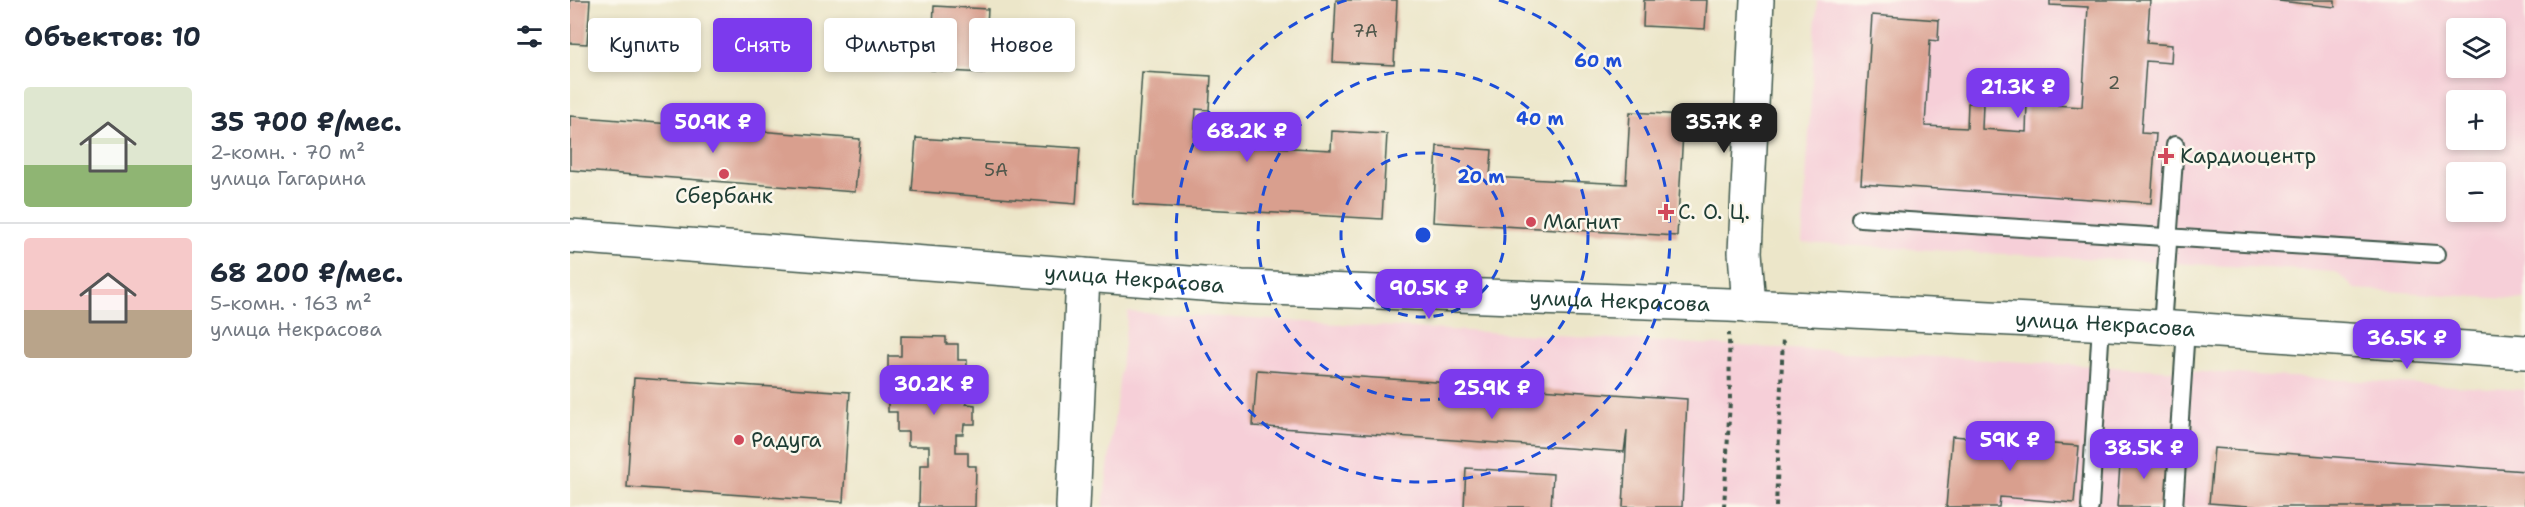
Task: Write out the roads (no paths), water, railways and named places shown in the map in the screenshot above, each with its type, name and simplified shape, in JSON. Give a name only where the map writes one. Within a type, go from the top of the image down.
[{"type":"street","points":[[1739,306],[1745,252],[1757,0]]},
{"type":"street","name":"улица Некрасова","points":[[570,236],[1242,287],[1739,306],[2101,324],[2525,352]]},
{"type":"street","points":[[1073,507],[1083,275]]},
{"type":"lane","points":[[2174,507],[2174,328],[2169,236],[2175,145]]},
{"type":"lane","points":[[1860,218],[2437,254]]},
{"type":"lane","points":[[2090,507],[2101,324]]},
{"type":"place","name":"Кардиоцентр","points":[[2166,156]]},
{"type":"place","name":"Сбербанк","points":[[724,174]]},
{"type":"place","name":"С. О. Ц.","points":[[1666,212]]},
{"type":"place","name":"Магнит","points":[[1531,222]]},
{"type":"place","name":"Радуга","points":[[739,440]]}]
